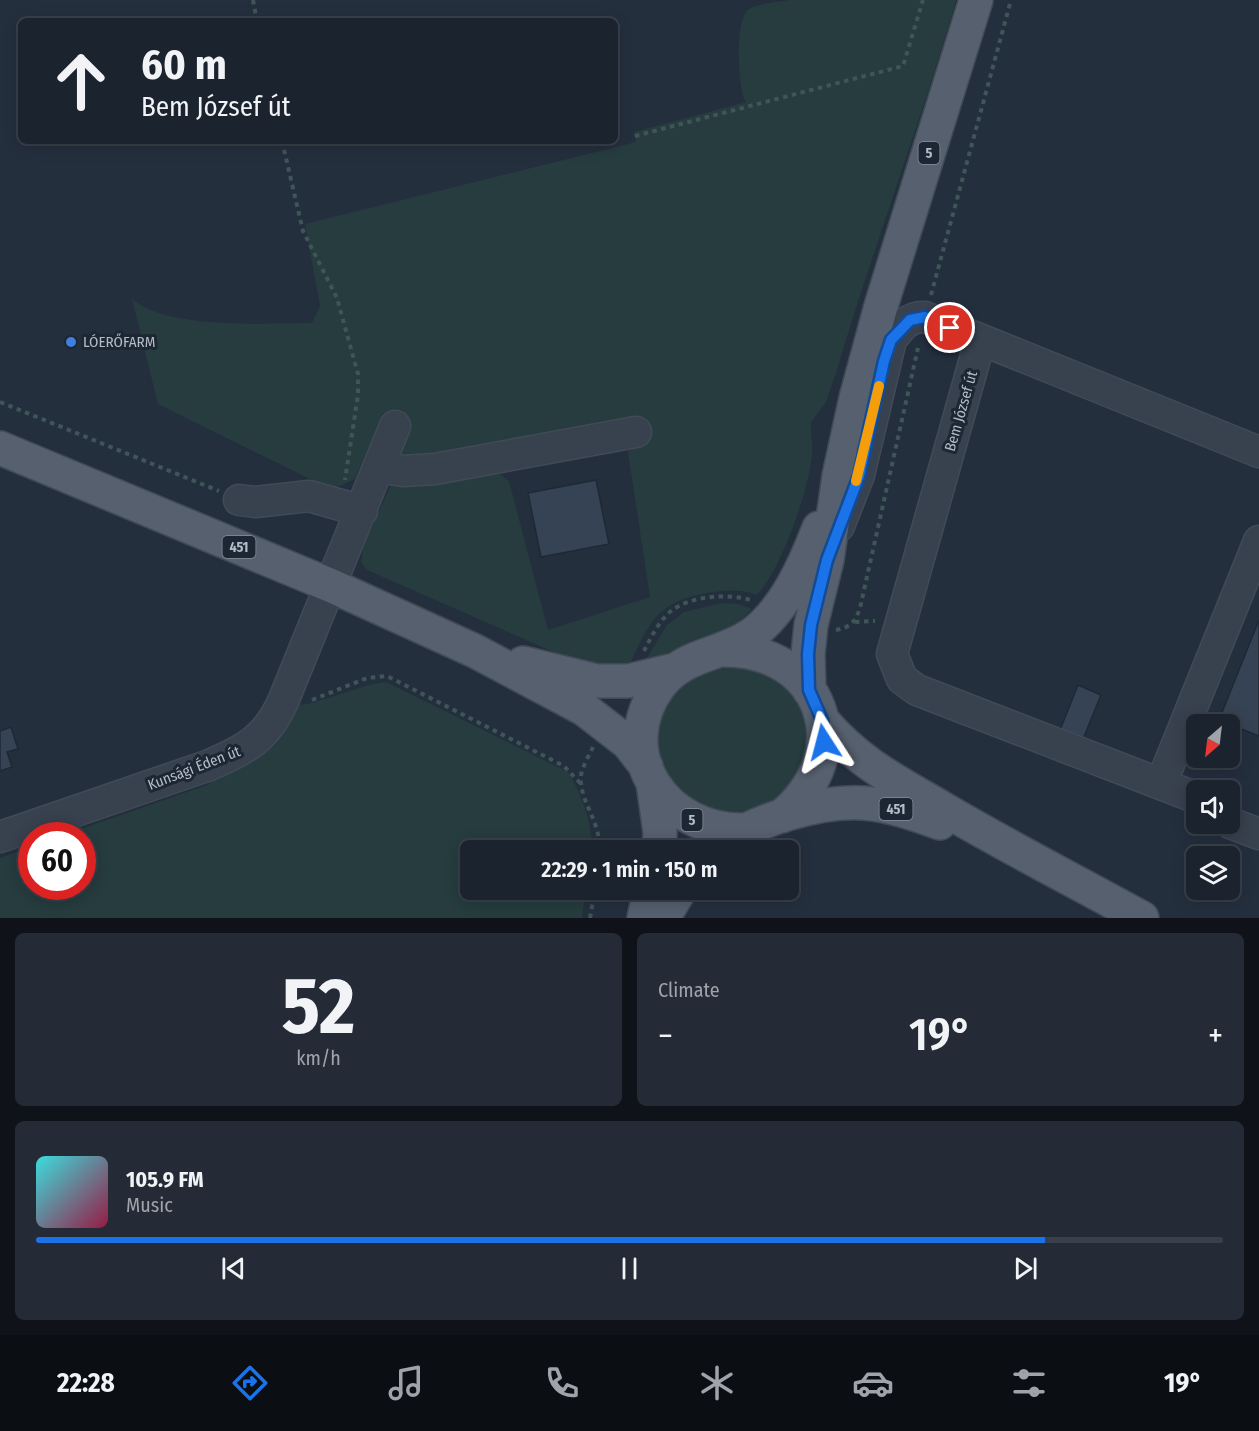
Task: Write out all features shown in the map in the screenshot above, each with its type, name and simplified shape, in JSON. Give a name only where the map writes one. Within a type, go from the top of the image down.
[{"type":"main road","name":"5","points":[[809,690],[808,654],[811,625],[827,560],[839,476],[878,315],[976,0]]},
{"type":"main road","name":"451","points":[[0,448],[332,586],[476,651],[584,709],[628,743],[650,775]]},
{"type":"main road","name":"5","points":[[660,840],[643,735],[649,704],[660,686],[674,670],[696,657],[720,650],[750,635],[777,610],[811,549],[839,476]]},
{"type":"main road","name":"5","points":[[720,650],[741,649],[761,653],[780,662],[796,674],[809,690],[822,720],[824,742],[821,764],[812,784],[799,802],[782,816],[744,830],[730,840]]},
{"type":"main road","name":"451","points":[[476,651],[597,681],[628,681],[674,670]]},
{"type":"main road","name":"451","points":[[822,720],[845,747],[863,761],[1006,846],[1142,918]]},
{"type":"main road","name":"5","points":[[650,775],[677,811],[692,820],[726,830],[744,830]]},
{"type":"main road","name":"451","points":[[782,816],[828,806],[861,803],[895,808],[1006,846]]},
{"type":"main road","points":[[644,918],[648,900]]},
{"type":"main road","points":[[663,918],[674,900]]},
{"type":"street","points":[[827,560],[859,476],[891,340],[900,327],[918,317],[925,317],[1259,452]]},
{"type":"street","name":"Bem József út","points":[[917,690],[902,679],[892,654],[980,341]]},
{"type":"street","name":"Kunsági Éden út","points":[[0,837],[207,766],[239,752],[266,732],[284,699],[332,586],[352,507],[379,467],[395,426]]},
{"type":"street","points":[[379,467],[404,471],[435,469],[636,432]]},
{"type":"street","points":[[239,500],[255,502],[309,496],[352,507]]},
{"type":"street","points":[[1161,784],[1259,541]]},
{"type":"street","points":[[917,690],[1186,794]]},
{"type":"street","points":[[917,690],[1038,746],[1186,806]]},
{"type":"street","points":[[1240,816],[1259,823]]},
{"type":"street","points":[[1240,827],[1259,834]]},
{"type":"path","points":[[253,0],[256,18]]},
{"type":"path","points":[[635,136],[903,66],[923,0]]},
{"type":"path","points":[[283,144],[303,231],[337,298],[358,374],[352,507]]},
{"type":"path","points":[[0,402],[239,500]]},
{"type":"path","points":[[284,699],[306,702],[367,678],[387,676],[564,766],[580,784]]},
{"type":"path","points":[[590,918],[593,900]]},
{"type":"green space","points":[[790,0],[956,0],[836,373],[826,402],[811,422],[812,454],[800,508],[784,549],[757,595],[738,591],[720,591],[689,597],[675,603],[656,617],[628,668],[608,670],[572,660],[367,570],[361,562],[364,544],[391,485],[400,480],[465,479],[487,471],[501,475],[509,481],[548,630],[650,597],[628,452],[638,446],[484,450],[408,457],[397,452],[408,422],[383,413],[355,479],[335,488],[320,484],[158,404],[132,299],[149,309],[169,316],[192,320],[243,324],[312,323],[320,306],[305,224],[636,142],[634,132],[746,102],[739,69],[741,25],[744,15],[749,9],[758,5]]},
{"type":"green space","points":[[722,603],[739,604],[752,609],[741,620],[718,635],[692,642],[639,671],[667,625],[684,612]]},
{"type":"green space","points":[[733,651],[814,706],[803,792],[723,826],[650,766],[671,677]]},
{"type":"green space","points":[[386,682],[568,772],[586,810],[591,840],[460,840],[460,900],[585,900],[582,918],[0,918],[0,858],[18,852],[18,900],[96,900],[96,824],[207,785],[244,760],[290,706],[315,702]]},
{"type":"building","points":[[596,480],[609,544],[541,557],[528,493]]},
{"type":"building","points":[[1259,620],[1259,736],[1240,728],[1240,714],[1221,714]]},
{"type":"building","points":[[1078,685],[1101,695],[1081,744],[1058,735]]},
{"type":"building","points":[[11,727],[18,749],[7,752],[12,767],[0,771],[0,731]]},
{"type":"slow traffic","points":[[856,481],[879,386]]},
{"type":"place","name":"LÓERŐFARM","points":[[71,342]]},
{"type":"route","points":[[824,742],[822,720],[809,690],[808,654],[811,625],[827,560],[859,476],[884,361],[891,340],[900,327],[910,320],[925,317],[950,328]]}]
